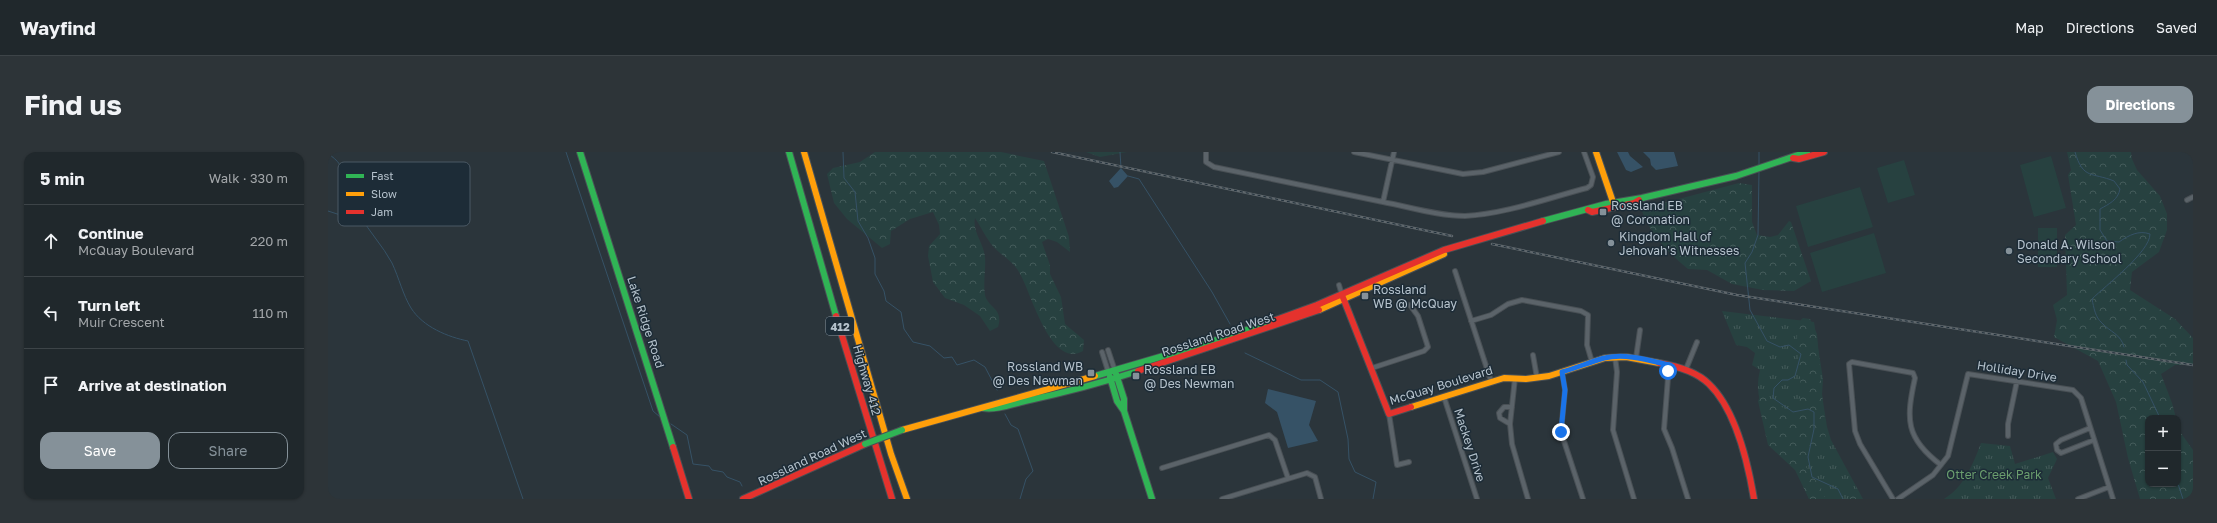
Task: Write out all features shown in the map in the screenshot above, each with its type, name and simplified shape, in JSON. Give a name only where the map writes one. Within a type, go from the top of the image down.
[{"type":"main road","name":"Lake Ridge Road","points":[[580,152],[689,499]]},
{"type":"main road","name":"Highway 412","points":[[789,152],[892,499]]},
{"type":"main road","name":"Highway 412","points":[[804,152],[891,454],[907,499]]},
{"type":"main road","points":[[1596,152],[1614,204]]},
{"type":"main road","name":"Rossland Road West","points":[[743,499],[788,481],[865,444],[902,430],[983,408],[1113,376],[1280,326],[1343,298],[1422,258],[1444,250],[1449,250],[1530,224],[1749,172],[1807,152]]},
{"type":"main road","name":"Rossland Road West","points":[[1793,158],[1799,159],[1824,152]]},
{"type":"main road","name":"McQuay Boulevard","points":[[1343,298],[1353,327],[1372,368],[1389,414],[1491,381],[1504,378],[1537,378],[1615,357],[1636,358],[1686,369],[1709,383],[1729,410],[1750,474],[1754,499]]},
{"type":"main road","points":[[1113,376],[1117,401],[1124,411],[1152,499]]},
{"type":"street","points":[[1206,152],[1205,157],[1209,166],[1448,215],[1479,214],[1587,188],[1593,182],[1593,177],[1584,152]]},
{"type":"street","points":[[1354,152],[1454,173],[1469,174],[1558,152]]},
{"type":"street","points":[[1383,202],[1394,152]]},
{"type":"street","points":[[2188,200],[2193,197]]},
{"type":"street","points":[[1455,271],[1491,381]]},
{"type":"street","points":[[1339,284],[1343,298]]},
{"type":"street","points":[[1472,321],[1491,315],[1508,304],[1522,300],[1585,313],[1588,315],[1587,345],[1592,362]]},
{"type":"street","points":[[1372,368],[1424,351],[1428,347],[1418,316],[1410,305]]},
{"type":"street","points":[[1636,358],[1640,330]]},
{"type":"street","points":[[1686,369],[1697,342]]},
{"type":"street","points":[[1108,350],[1113,376]]},
{"type":"street","points":[[1102,352],[1113,376]]},
{"type":"street","points":[[1533,355],[1537,378]]},
{"type":"street","points":[[1615,357],[1617,372],[1613,430],[1634,499]]},
{"type":"street","points":[[1893,499],[1860,444],[1855,431],[1849,364],[1859,363],[1913,373],[1915,378],[1908,414],[1912,433],[1919,446],[1941,465]]},
{"type":"street","points":[[1669,365],[1664,429],[1672,448],[1688,499]]},
{"type":"street","points":[[1562,372],[1565,390],[1561,432],[1583,499]]},
{"type":"street","name":"Holliday Drive","points":[[1898,499],[1932,475],[1941,465],[1952,446],[1968,374],[2072,390],[2080,398],[2113,499]]},
{"type":"street","points":[[1515,378],[1510,424],[1512,444],[1528,499]]},
{"type":"street","points":[[2008,436],[2008,424],[2017,381]]},
{"type":"street","name":"Mackey Drive","points":[[1444,397],[1476,499]]},
{"type":"street","points":[[1510,424],[1500,418],[1499,413],[1504,407],[1512,407]]},
{"type":"street","points":[[1389,414],[1397,465],[1409,462]]},
{"type":"street","points":[[2090,428],[2061,440],[2056,444],[2057,450],[2061,453],[2094,440]]},
{"type":"street","points":[[1162,468],[1269,435],[1275,440],[1288,478]]},
{"type":"street","points":[[1222,499],[1307,473],[1312,474],[1315,477],[1321,499]]},
{"type":"street","points":[[2078,499],[2109,487]]},
{"type":"green space","points":[[875,152],[1001,152],[1044,161],[1069,237],[1070,252],[1057,242],[1048,239],[1042,242],[1050,265],[1050,274],[1061,297],[1065,324],[1084,340],[1083,351],[1071,354],[1061,349],[1051,339],[1043,326],[1019,272],[1013,264],[991,244],[975,218],[975,228],[983,247],[985,257],[985,295],[999,316],[998,327],[990,331],[980,316],[964,305],[945,298],[933,282],[928,256],[929,246],[940,234],[939,225],[933,212],[910,219],[891,231],[890,244],[882,248],[847,219],[834,203],[827,174],[833,168],[860,162]]},
{"type":"green space","points":[[1086,152],[1127,152],[1100,157]]},
{"type":"green space","points":[[2067,152],[2131,152],[2132,159],[2137,170],[2160,196],[2167,214],[2167,230],[2159,252],[2132,272],[2130,290],[2175,319],[2193,338],[2193,365],[2175,365],[2161,374],[2175,415],[2145,415],[2145,487],[2181,487],[2181,433],[2193,450],[2193,499],[2140,499],[2128,458],[2116,402],[2098,361],[2054,337],[2057,320],[2053,305],[2067,295],[2065,235],[2076,225],[2068,175],[2071,170]]},
{"type":"green space","points":[[2051,156],[2066,208],[2034,217],[2020,165]]},
{"type":"green space","points":[[1904,160],[1915,195],[1888,203],[1877,168]]},
{"type":"green space","points":[[1739,183],[1752,185],[1752,222],[1757,235],[1770,237],[1778,235],[1789,221],[1791,222],[1811,281],[1794,291],[1763,290],[1732,284],[1707,270],[1688,269],[1660,242],[1641,209]]},
{"type":"green space","points":[[1860,187],[1873,227],[1808,247],[1796,206]]},
{"type":"green space","points":[[2038,228],[2057,228],[2057,267],[2038,267]]},
{"type":"green space","points":[[1874,233],[1886,273],[1822,292],[1810,253]]},
{"type":"green space","points":[[1722,311],[1814,322],[1823,379],[1822,395],[1827,427],[1831,440],[1863,499],[1809,499],[1796,468],[1768,422],[1763,410],[1759,398],[1758,385],[1760,370],[1752,365],[1755,353],[1747,347],[1736,345]]},
{"type":"green space","points":[[1803,318],[1810,319],[1817,334],[1826,441],[1810,455],[1806,467],[1821,488],[1825,499],[1809,499],[1795,470],[1768,445],[1758,401],[1761,394],[1787,410],[1798,411],[1801,390],[1797,340],[1799,323]]},
{"type":"green space","name":"Otter Creek Park","points":[[1981,443],[2010,446],[2015,464],[2053,452],[2057,459],[2048,478],[2056,499],[1944,499],[1962,482],[1971,467]]},
{"type":"green space","points":[[1852,487],[1862,499],[1849,499],[1849,489]]},
{"type":"water","points":[[1617,152],[1628,152],[1630,156],[1643,167],[1631,172],[1626,170]]},
{"type":"water","points":[[1643,152],[1674,152],[1678,166],[1656,170],[1651,165],[1650,159]]},
{"type":"water","points":[[1121,168],[1128,176],[1118,187],[1114,188],[1109,181]]},
{"type":"water","points":[[1268,389],[1316,401],[1309,425],[1318,441],[1288,448],[1277,412],[1265,403]]},
{"type":"waterway","points":[[566,152],[653,411],[660,417]]},
{"type":"waterway","points":[[843,152],[844,178],[855,192],[858,221],[868,238],[875,258],[875,274],[884,291],[886,301],[901,312],[904,329],[913,342],[930,346],[944,358],[952,357],[957,365],[974,360],[985,367],[997,390]]},
{"type":"waterway","points":[[1120,152],[1121,168]]},
{"type":"waterway","points":[[1759,152],[1759,165]]},
{"type":"waterway","points":[[2075,152],[2081,167],[2085,171],[2089,174],[2114,181],[2120,189],[2115,199],[2100,209],[2100,230],[2107,241],[2119,242],[2130,235],[2138,233],[2150,234],[2143,250],[2135,259],[2092,299],[2098,318],[2105,326],[2118,336],[2124,347]]},
{"type":"waterway","points":[[328,154],[338,163]]},
{"type":"waterway","points":[[1759,171],[1758,235],[1752,252],[1745,263],[1750,310],[1767,341],[1780,347],[1789,345],[1801,354],[1795,376],[1788,380],[1782,380],[1774,388],[1773,398],[1793,412],[1808,409],[1814,412],[1814,429],[1808,457],[1812,477],[1838,489],[1843,499]]},
{"type":"waterway","points":[[1128,176],[1139,179],[1212,292],[1230,324]]},
{"type":"waterway","points":[[328,211],[338,214]]},
{"type":"waterway","points":[[367,226],[392,263],[406,298],[416,315],[436,330],[452,337],[468,341],[523,499]]},
{"type":"waterway","points":[[1245,353],[1301,380],[1320,380],[1338,392],[1348,439],[1349,459],[1355,472],[1376,482],[1373,499]]},
{"type":"waterway","points":[[2126,360],[2127,365],[2143,382],[2159,415]]},
{"type":"waterway","points":[[1005,414],[1011,425],[1018,429],[1033,471],[1026,479],[1020,499]]},
{"type":"waterway","points":[[671,424],[687,435],[693,464],[709,466],[712,470],[723,472],[727,477],[740,482],[742,486]]},
{"type":"waterway","points":[[2179,487],[2183,499]]},
{"type":"railway","points":[[1052,152],[1452,236]]},
{"type":"railway","points":[[1492,244],[1737,295],[2193,365]]},
{"type":"traffic: fast","points":[[580,152],[673,447]]},
{"type":"traffic: fast","points":[[789,152],[836,316]]},
{"type":"traffic: fast","points":[[1543,221],[1606,204],[1642,198],[1736,176],[1807,152]]},
{"type":"traffic: fast","points":[[1095,376],[1201,345],[1273,321]]},
{"type":"traffic: fast","points":[[983,408],[994,408],[1053,395],[1138,371]]},
{"type":"traffic: fast","points":[[1116,374],[1124,399],[1124,411],[1152,499]]},
{"type":"traffic: fast","points":[[1110,377],[1117,401],[1124,411]]},
{"type":"traffic: fast","points":[[865,444],[902,430]]},
{"type":"traffic: slow","points":[[804,152],[891,454],[907,499]]},
{"type":"traffic: slow","points":[[1596,152],[1614,205]]},
{"type":"traffic: slow","points":[[1319,310],[1444,254]]},
{"type":"traffic: slow","points":[[1411,407],[1504,378],[1526,379],[1549,376],[1605,358],[1626,357],[1659,363]]},
{"type":"traffic: slow","points":[[902,430],[1095,376]]},
{"type":"traffic: jam","points":[[1793,158],[1799,159],[1824,152]]},
{"type":"traffic: jam","points":[[1588,210],[1592,212],[1634,203],[1639,200]]},
{"type":"traffic: jam","points":[[1273,321],[1317,305],[1444,250],[1543,221]]},
{"type":"traffic: jam","points":[[1342,295],[1389,414],[1411,407]]},
{"type":"traffic: jam","points":[[1138,371],[1319,310]]},
{"type":"traffic: jam","points":[[836,316],[892,499]]},
{"type":"traffic: jam","points":[[1659,363],[1692,372],[1704,379],[1718,395],[1734,422],[1744,454],[1754,499]]},
{"type":"traffic: jam","points":[[743,499],[865,444]]},
{"type":"traffic: jam","points":[[673,447],[689,499]]},
{"type":"place","name":"Rossland EB @ Coronation","points":[[1603,212]]},
{"type":"place","name":"Kingdom Hall of Jehovah's Witnesses","points":[[1611,243]]},
{"type":"place","name":"Donald A. Wilson Secondary School","points":[[2009,251]]},
{"type":"place","name":"Rossland WB @ McQuay","points":[[1365,296]]},
{"type":"place","name":"Rossland WB @ Des Newman","points":[[1091,373]]},
{"type":"place","name":"Rossland EB @ Des Newman","points":[[1136,376]]},
{"type":"route","points":[[1561,432],[1565,390],[1562,372],[1604,358],[1615,357],[1636,358],[1669,365],[1668,371]]}]
